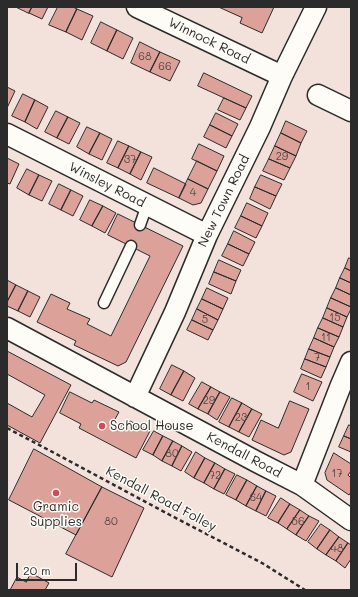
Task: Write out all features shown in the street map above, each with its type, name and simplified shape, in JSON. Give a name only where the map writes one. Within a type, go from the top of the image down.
[{"type":"street","name":"Winnock Road","points":[[137,7],[282,76]]},
{"type":"street","name":"New Town Road","points":[[135,397],[175,312],[207,235],[316,7]]},
{"type":"street","points":[[318,95],[351,111]]},
{"type":"street","name":"Winsley Road","points":[[7,134],[207,235]]},
{"type":"street","name":"Kendall Road","points":[[7,328],[302,485],[351,520]]},
{"type":"street","points":[[302,485],[351,362]]},
{"type":"lane","points":[[140,225],[147,205]]},
{"type":"lane","points":[[104,304],[131,246]]},
{"type":"path","name":"Kendall Road Folley","points":[[7,428],[262,563],[305,590]]},
{"type":"building","points":[[16,7],[32,7],[29,13]]},
{"type":"building","points":[[32,7],[48,7],[42,19],[29,13]]},
{"type":"building","points":[[58,7],[73,7],[77,9],[66,32],[49,25]]},
{"type":"building","points":[[219,7],[274,7],[262,33],[240,23],[242,18]]},
{"type":"building","points":[[77,9],[93,16],[82,40],[66,32]]},
{"type":"building","points":[[101,22],[117,30],[107,51],[91,43]]},
{"type":"building","points":[[117,30],[133,38],[123,59],[107,51]]},
{"type":"building","points":[[140,42],[160,52],[150,72],[131,63]]},
{"type":"building","points":[[160,52],[180,61],[170,81],[150,72]]},
{"type":"building","points":[[204,73],[252,96],[246,108],[198,86]]},
{"type":"building","points":[[7,87],[15,91],[7,108]]},
{"type":"building","points":[[23,94],[35,100],[25,122],[12,116]]},
{"type":"building","points":[[224,98],[246,108],[240,120],[218,110]]},
{"type":"building","points":[[35,100],[48,107],[37,129],[25,122]]},
{"type":"building","points":[[56,111],[68,117],[57,138],[45,132]]},
{"type":"building","points":[[216,113],[238,124],[232,136],[210,125]]},
{"type":"building","points":[[68,117],[80,123],[69,144],[57,138]]},
{"type":"building","points":[[286,121],[307,131],[301,143],[281,133]]},
{"type":"building","points":[[210,125],[232,136],[226,148],[204,137]]},
{"type":"building","points":[[87,127],[100,133],[89,154],[77,147]]},
{"type":"building","points":[[100,133],[112,139],[102,160],[89,154]]},
{"type":"building","points":[[281,133],[301,143],[296,156],[275,146]]},
{"type":"building","points":[[118,141],[129,146],[118,168],[107,163]]},
{"type":"building","points":[[199,144],[224,156],[217,171],[192,159]]},
{"type":"building","points":[[129,146],[141,152],[130,174],[118,168]]},
{"type":"building","points":[[275,146],[296,156],[290,168],[269,159]]},
{"type":"building","points":[[141,152],[152,157],[141,180],[130,174]]},
{"type":"building","points":[[7,158],[19,164],[10,184],[7,183]]},
{"type":"building","points":[[269,159],[290,168],[284,180],[263,171]]},
{"type":"building","points":[[197,161],[217,171],[208,189],[188,179]]},
{"type":"building","points":[[154,168],[186,184],[179,198],[147,183]]},
{"type":"building","points":[[27,169],[39,175],[29,195],[17,188]]},
{"type":"building","points":[[39,175],[52,181],[42,201],[29,195]]},
{"type":"building","points":[[261,175],[282,184],[276,196],[255,187]]},
{"type":"building","points":[[188,179],[208,189],[201,203],[193,205],[179,198]]},
{"type":"building","points":[[59,184],[71,190],[61,210],[49,204]]},
{"type":"building","points":[[255,187],[276,196],[270,209],[250,199]]},
{"type":"building","points":[[71,190],[83,196],[73,216],[61,210]]},
{"type":"building","points":[[90,200],[103,206],[92,226],[80,220]]},
{"type":"building","points":[[247,203],[268,213],[262,226],[241,216]]},
{"type":"building","points":[[103,206],[116,213],[105,233],[92,226]]},
{"type":"building","points":[[118,214],[183,246],[126,362],[118,366],[74,345],[76,341],[37,322],[51,294],[70,303],[67,309],[90,319],[87,324],[111,336],[150,256],[108,235]]},
{"type":"building","points":[[241,216],[262,226],[256,238],[235,228]]},
{"type":"building","points":[[234,231],[255,242],[249,254],[228,244]]},
{"type":"building","points":[[228,244],[249,254],[243,266],[222,256]]},
{"type":"building","points":[[349,258],[351,259],[351,271],[345,268]]},
{"type":"building","points":[[219,260],[241,270],[236,281],[214,272]]},
{"type":"building","points":[[345,268],[351,271],[351,283],[340,278]]},
{"type":"building","points":[[214,272],[236,281],[231,294],[209,284]]},
{"type":"building","points":[[340,278],[351,283],[351,295],[336,288]]},
{"type":"building","points":[[7,280],[16,285],[7,302]]},
{"type":"building","points":[[16,285],[28,291],[18,311],[7,306],[7,302]]},
{"type":"building","points":[[207,288],[228,298],[223,309],[202,299]]},
{"type":"building","points":[[336,288],[351,295],[351,307],[331,298]]},
{"type":"building","points":[[28,291],[40,297],[30,317],[18,311]]},
{"type":"building","points":[[331,298],[351,307],[347,317],[327,308]]},
{"type":"building","points":[[202,299],[223,309],[218,320],[197,309]]},
{"type":"building","points":[[327,308],[347,317],[343,327],[323,318]]},
{"type":"building","points":[[197,309],[218,320],[213,330],[192,320]]},
{"type":"building","points":[[323,318],[343,327],[339,337],[318,328]]},
{"type":"building","points":[[192,320],[213,330],[208,340],[187,330]]},
{"type":"building","points":[[318,328],[339,337],[334,347],[314,338]]},
{"type":"building","points":[[314,338],[334,347],[330,357],[309,349]]},
{"type":"building","points":[[309,349],[330,357],[326,367],[305,359]]},
{"type":"building","points":[[7,351],[71,385],[40,443],[7,425],[7,403],[32,417],[45,395],[7,374]]},
{"type":"building","points":[[305,359],[326,367],[321,378],[301,369]]},
{"type":"building","points":[[172,365],[184,371],[171,395],[160,389]]},
{"type":"building","points":[[184,371],[195,378],[183,401],[171,395]]},
{"type":"building","points":[[302,374],[322,382],[313,401],[294,392]]},
{"type":"building","points":[[202,382],[211,387],[198,409],[189,404]]},
{"type":"building","points":[[211,387],[220,392],[208,414],[198,409]]},
{"type":"building","name":"School House","points":[[70,392],[92,403],[94,400],[119,412],[114,421],[126,428],[130,421],[150,431],[136,458],[79,428],[81,424],[60,413]]},
{"type":"building","points":[[220,392],[230,397],[217,420],[208,414]]},
{"type":"building","points":[[232,398],[242,403],[229,427],[219,422]]},
{"type":"building","points":[[290,401],[309,409],[291,452],[284,455],[252,440],[261,420],[278,428]]},
{"type":"building","points":[[242,403],[252,409],[239,432],[229,427]]},
{"type":"building","points":[[252,409],[262,414],[249,437],[239,432]]},
{"type":"building","points":[[349,425],[351,426],[351,439],[344,436]]},
{"type":"building","points":[[154,431],[163,436],[153,455],[143,450]]},
{"type":"building","points":[[163,436],[173,441],[162,461],[153,455]]},
{"type":"building","points":[[344,436],[351,439],[351,452],[339,447]]},
{"type":"building","points":[[173,441],[182,446],[172,466],[162,461]]},
{"type":"building","points":[[182,446],[192,452],[181,471],[172,466]]},
{"type":"building","name":"Gramic Supplies","points":[[34,449],[102,487],[76,535],[9,500]]},
{"type":"building","points":[[196,452],[205,458],[194,478],[185,472]]},
{"type":"building","points":[[334,453],[351,464],[351,471],[348,475],[351,478],[351,492],[349,495],[327,480],[325,473]]},
{"type":"building","points":[[205,458],[215,463],[204,483],[194,478]]},
{"type":"building","points":[[215,463],[225,469],[214,489],[204,483]]},
{"type":"building","points":[[225,469],[235,474],[224,494],[214,489]]},
{"type":"building","points":[[237,475],[247,480],[236,500],[226,495]]},
{"type":"building","points":[[247,480],[257,486],[246,506],[236,500]]},
{"type":"building","points":[[257,486],[266,491],[256,511],[246,506]]},
{"type":"building","points":[[102,487],[144,508],[112,577],[66,554]]},
{"type":"building","points":[[266,491],[276,496],[266,516],[256,511]]},
{"type":"building","points":[[281,498],[290,504],[278,523],[268,518]]},
{"type":"building","points":[[290,504],[300,510],[287,529],[278,523]]},
{"type":"building","points":[[300,510],[309,516],[296,535],[287,529]]},
{"type":"building","points":[[309,516],[319,521],[306,541],[296,535]]},
{"type":"building","points":[[321,524],[330,530],[317,549],[308,542]]},
{"type":"building","points":[[330,530],[339,537],[326,555],[317,549]]},
{"type":"building","points":[[339,537],[348,543],[336,561],[326,555]]},
{"type":"building","points":[[348,543],[351,545],[351,559],[345,568],[336,561]]},
{"type":"building","points":[[31,573],[49,583],[45,590],[10,590],[17,577],[26,582]]},
{"type":"place","name":"School House","points":[[102,426]]},
{"type":"place","name":"Gramic Supplies","points":[[56,493]]}]
